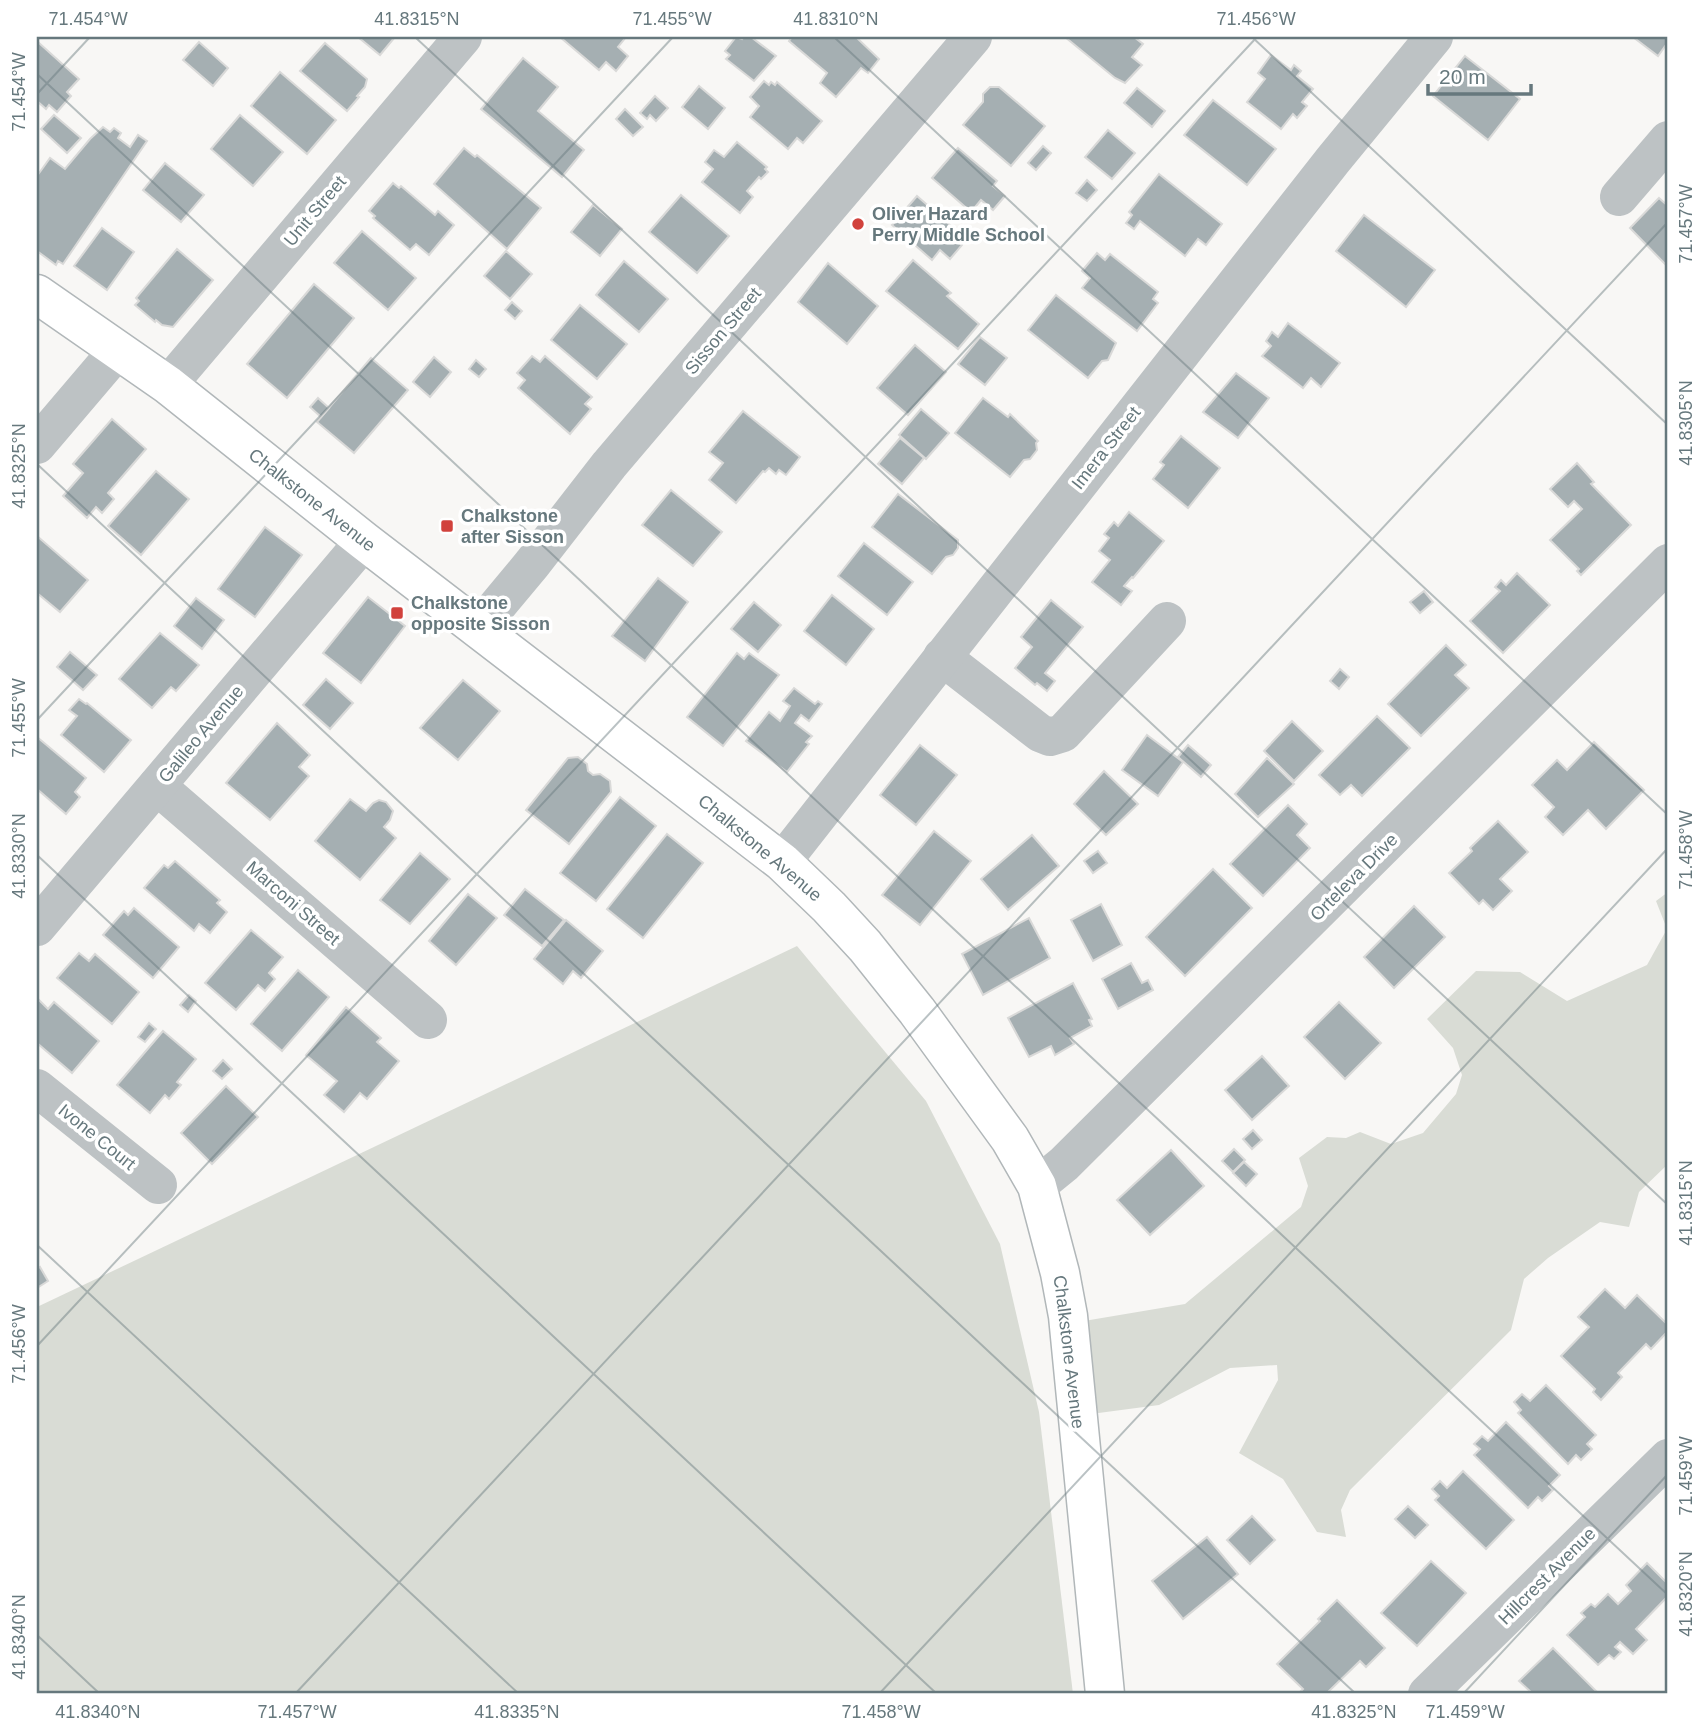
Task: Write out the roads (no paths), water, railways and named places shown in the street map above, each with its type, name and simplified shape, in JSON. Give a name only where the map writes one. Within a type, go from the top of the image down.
[{"type":"main road","name":"Chalkstone Avenue","points":[[37,294],[168,385],[364,541],[782,862],[829,906],[917,1011],[1010,1139],[1037,1186],[1060,1272],[1068,1316],[1105,1694]]},
{"type":"street","name":"Unit Street","points":[[168,385],[463,37]]},
{"type":"street","name":"Sisson Street","points":[[478,629],[609,465],[973,37]]},
{"type":"street","name":"Imera Street","points":[[782,862],[1333,160],[1434,37]]},
{"type":"street","points":[[1619,197],[1668,140]]},
{"type":"street","points":[[37,445],[117,351]]},
{"type":"street","name":"Galileo Avenue","points":[[37,927],[364,541]]},
{"type":"street","name":"Orteleva Drive","points":[[1037,1186],[1074,1155],[1668,563]]},
{"type":"street","points":[[942,657],[1040,733],[1051,737],[1063,733],[1167,621]]},
{"type":"street","name":"Marconi Street","points":[[158,786],[428,1020]]},
{"type":"street","name":"Ivone Court","points":[[37,1088],[158,1185]]},
{"type":"street","name":"Hillcrest Avenue","points":[[1427,1694],[1668,1458]]},
{"type":"place","name":"Oliver Hazard Perry Middle School","points":[[858,224]]},
{"type":"place","name":"Chalkstone after Sisson","points":[[447,526]]},
{"type":"place","name":"Chalkstone opposite Sisson","points":[[397,613]]}]
